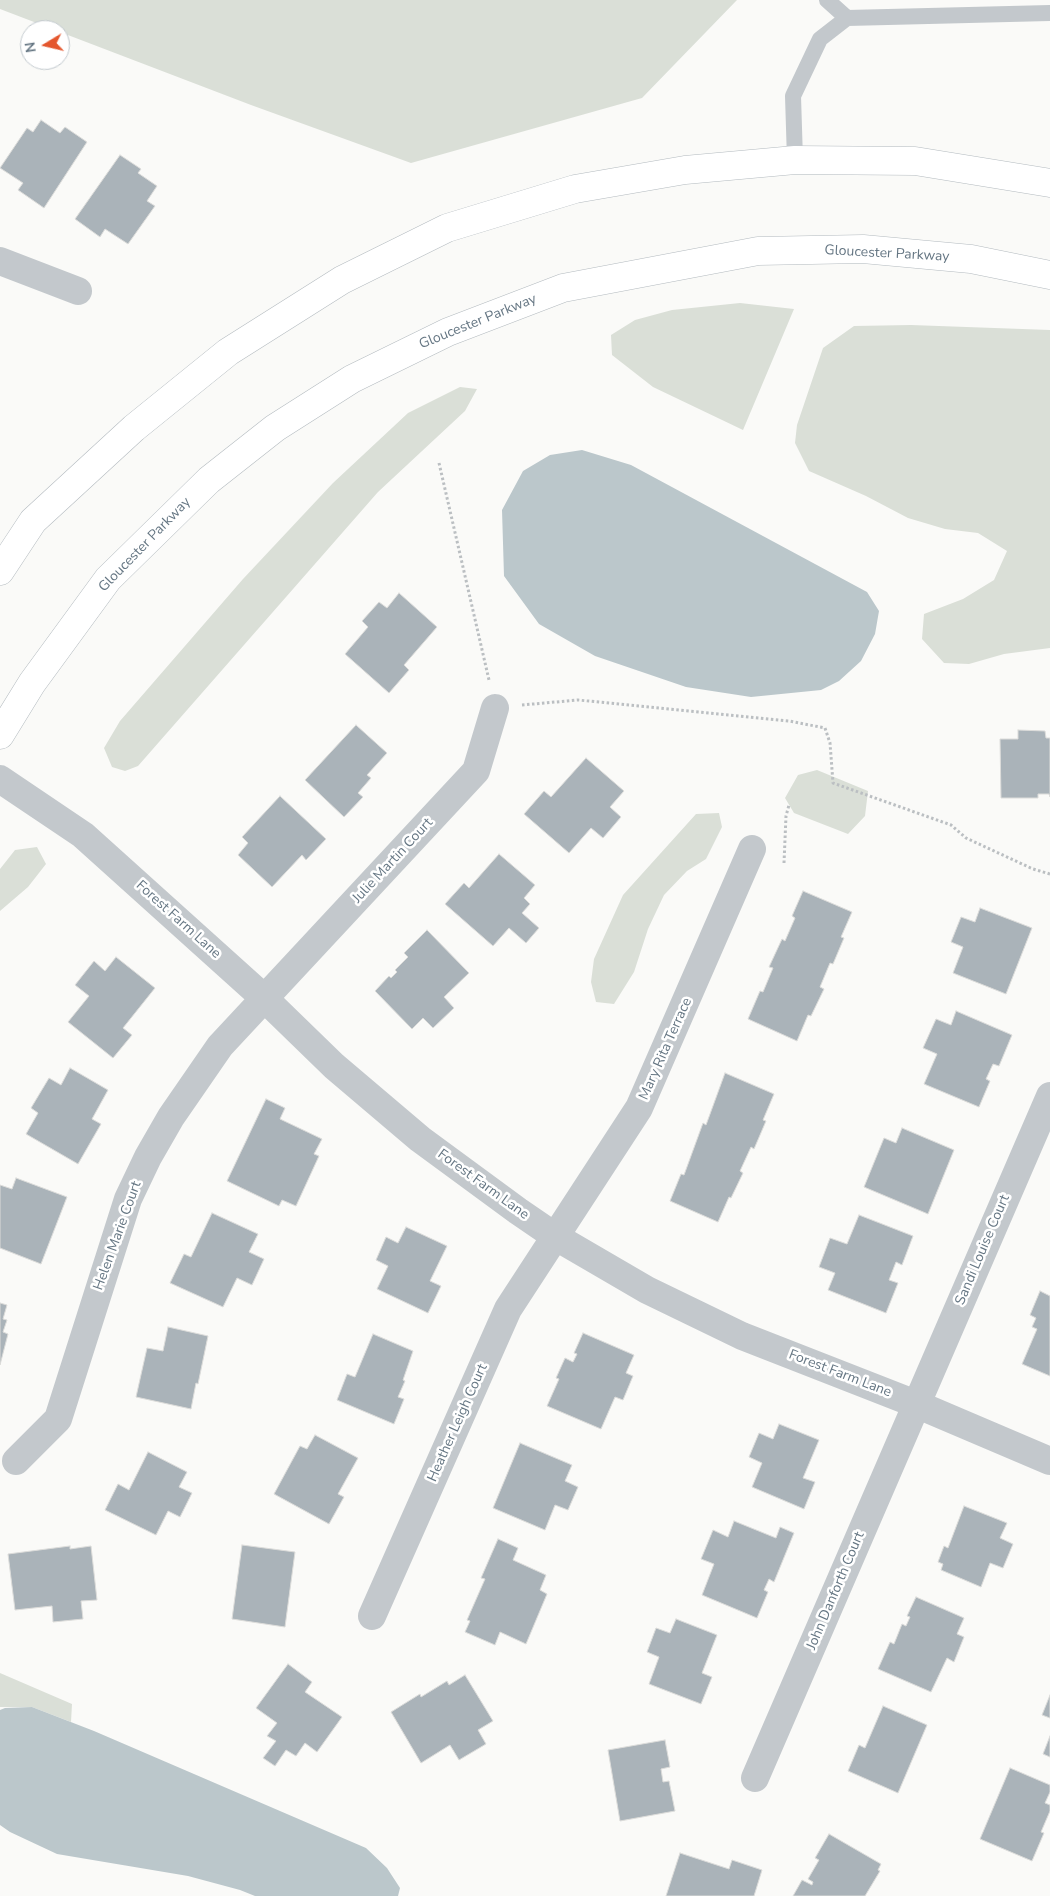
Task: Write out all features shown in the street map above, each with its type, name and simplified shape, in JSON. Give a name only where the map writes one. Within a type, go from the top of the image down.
[{"type":"main road","points":[[0,571],[32,521],[134,428],[228,352],[342,280],[447,228],[575,189],[685,170],[795,160],[915,162],[1050,182]]},
{"type":"main road","name":"Gloucester Parkway","points":[[0,735],[32,683],[108,579],[209,480],[276,428],[352,379],[448,332],[562,288],[758,251],[863,249],[970,259],[1050,274]]},
{"type":"street","points":[[0,261],[78,291]]},
{"type":"street","name":"Julie Martin Court","points":[[264,998],[476,771],[495,708]]},
{"type":"street","name":"Forest Farm Lane","points":[[0,779],[84,836],[264,998],[334,1066],[420,1139],[556,1237],[647,1290],[742,1336],[916,1404],[1050,1461]]},
{"type":"street","name":"Mary Rita Terrace","points":[[556,1237],[639,1108],[752,849]]},
{"type":"street","name":"Helen Marie Court","points":[[16,1462],[58,1419],[128,1200],[148,1157],[170,1116],[220,1046],[264,998]]},
{"type":"street","name":"Sandi Louise Court","points":[[916,1404],[1050,1096]]},
{"type":"street","name":"Heather Leigh Court","points":[[372,1616],[508,1309],[556,1237]]},
{"type":"street","name":"John Danforth Court","points":[[755,1778],[916,1404]]},
{"type":"lane","points":[[827,0],[847,18]]},
{"type":"lane","points":[[795,160],[793,96],[820,39],[847,18],[1050,13]]},
{"type":"path","points":[[439,463],[495,708],[539,702],[578,700],[789,721],[825,728],[830,743],[833,783],[951,825],[966,838],[1033,869],[1050,874]]},
{"type":"path","points":[[784,863],[786,816],[790,806]]},
{"type":"shaded area","points":[[0,0],[737,0],[642,98],[411,163],[251,105],[70,36],[70,20],[29,20],[0,9]]},
{"type":"shaded area","points":[[740,303],[794,309],[743,430],[653,387],[612,355],[611,335],[635,320],[672,310]]},
{"type":"shaded area","points":[[911,325],[1050,330],[1050,648],[1004,654],[969,664],[944,663],[922,639],[924,614],[963,599],[994,580],[1007,551],[978,533],[945,529],[908,518],[866,496],[809,471],[795,443],[797,425],[823,348],[854,326]]},
{"type":"shaded area","points":[[460,387],[477,389],[465,411],[378,492],[138,766],[125,771],[112,767],[104,748],[120,721],[243,579],[333,483],[408,413]]},
{"type":"shaded area","points":[[582,450],[631,465],[867,592],[879,611],[875,634],[861,661],[839,681],[821,690],[751,697],[686,687],[595,656],[539,624],[504,576],[502,510],[523,471],[550,455]]},
{"type":"shaded area","points":[[817,770],[868,791],[865,816],[848,834],[794,813],[785,798],[798,775]]},
{"type":"shaded area","points":[[719,813],[722,827],[706,859],[687,871],[664,895],[648,929],[634,972],[614,1004],[596,1002],[591,982],[594,959],[623,895],[696,814]]},
{"type":"shaded area","points":[[37,847],[46,864],[28,887],[0,911],[0,869],[15,850]]},
{"type":"shaded area","points":[[0,1673],[72,1704],[71,1722],[32,1707],[0,1707]]},
{"type":"shaded area","points":[[32,1707],[94,1731],[366,1848],[387,1868],[400,1888],[398,1896],[255,1896],[188,1876],[57,1854],[10,1832],[0,1825],[0,1710],[5,1708]]},
{"type":"building","points":[[41,120],[60,133],[65,127],[87,142],[44,208],[18,190],[23,183],[0,168],[27,128],[33,132]]},
{"type":"building","points":[[120,155],[141,169],[138,173],[157,186],[147,201],[155,206],[128,244],[105,229],[100,237],[75,219]]},
{"type":"building","points":[[399,593],[437,627],[404,665],[409,670],[389,693],[345,654],[368,627],[362,621],[379,602],[387,608]]},
{"type":"building","points":[[356,725],[387,753],[367,775],[371,778],[358,793],[363,797],[344,817],[305,780]]},
{"type":"building","points":[[1018,730],[1045,731],[1046,738],[1050,738],[1050,797],[1049,794],[1038,794],[1038,798],[1001,798],[1000,739],[1018,739]]},
{"type":"building","points":[[586,758],[624,791],[610,807],[621,817],[603,838],[591,828],[569,853],[524,814],[544,791],[551,797]]},
{"type":"building","points":[[280,796],[326,839],[306,860],[302,855],[272,887],[238,855],[248,843],[242,837]]},
{"type":"building","points":[[499,854],[535,885],[524,898],[530,904],[522,913],[539,928],[526,943],[509,928],[493,946],[445,904],[464,883],[469,888]]},
{"type":"building","points":[[803,891],[852,912],[841,937],[844,938],[833,964],[830,963],[820,987],[824,989],[811,1016],[808,1015],[797,1041],[748,1019],[760,991],[763,992],[773,968],[769,967],[782,939],[785,941],[795,918],[792,916]]},
{"type":"building","points":[[980,908],[1032,928],[1006,994],[953,973],[963,947],[951,942],[961,917],[975,922]]},
{"type":"building","points":[[427,930],[469,973],[444,997],[454,1008],[433,1028],[423,1018],[412,1029],[375,991],[389,976],[391,978],[397,972],[395,970],[408,957],[404,953]]},
{"type":"building","points":[[116,957],[155,988],[123,1028],[132,1035],[113,1058],[68,1022],[89,996],[75,985],[94,961],[105,971]]},
{"type":"building","points":[[956,1011],[1012,1035],[999,1066],[993,1064],[986,1079],[990,1081],[979,1107],[924,1084],[937,1054],[923,1048],[936,1019],[951,1025]]},
{"type":"building","points":[[70,1068],[108,1090],[92,1119],[101,1124],[78,1164],[26,1134],[38,1113],[31,1108],[49,1078],[61,1085]]},
{"type":"building","points":[[725,1073],[774,1094],[763,1120],[766,1121],[754,1149],[751,1147],[740,1171],[743,1173],[731,1198],[729,1197],[718,1222],[670,1201],[681,1174],[684,1175],[703,1123],[706,1125]]},
{"type":"building","points":[[266,1099],[285,1108],[280,1119],[322,1139],[314,1154],[319,1156],[296,1206],[282,1200],[279,1206],[227,1181]]},
{"type":"building","points":[[902,1128],[954,1150],[928,1214],[864,1187],[884,1138],[896,1143]]},
{"type":"building","points":[[16,1178],[67,1197],[41,1264],[0,1248],[0,1185],[12,1189]]},
{"type":"building","points":[[212,1213],[258,1234],[249,1252],[264,1259],[252,1285],[237,1278],[223,1307],[170,1283],[184,1254],[191,1257]]},
{"type":"building","points":[[859,1215],[913,1236],[902,1265],[896,1262],[889,1280],[898,1283],[886,1313],[828,1290],[835,1273],[819,1267],[830,1238],[847,1244]]},
{"type":"building","points":[[406,1227],[447,1246],[430,1281],[441,1286],[428,1313],[377,1289],[388,1266],[376,1260],[386,1237],[398,1243]]},
{"type":"building","points":[[1040,1291],[1050,1296],[1050,1376],[1022,1364],[1037,1329],[1032,1327],[1036,1318],[1030,1315]]},
{"type":"building","points":[[0,1303],[7,1305],[3,1319],[7,1320],[3,1332],[8,1334],[0,1365]]},
{"type":"building","points":[[168,1327],[208,1336],[191,1409],[136,1397],[147,1348],[163,1351]]},
{"type":"building","points":[[583,1333],[634,1355],[626,1373],[633,1376],[623,1400],[615,1397],[601,1429],[547,1406],[559,1379],[556,1378],[565,1358],[573,1362],[577,1354],[574,1353]]},
{"type":"building","points":[[373,1334],[413,1351],[403,1380],[405,1381],[398,1397],[404,1399],[394,1424],[337,1400],[347,1374],[355,1377]]},
{"type":"building","points":[[779,1424],[819,1440],[803,1478],[815,1482],[804,1509],[752,1487],[762,1463],[749,1457],[759,1433],[773,1439]]},
{"type":"building","points":[[315,1435],[358,1458],[338,1494],[344,1497],[329,1524],[274,1494],[300,1446],[307,1449]]},
{"type":"building","points":[[520,1443],[572,1465],[565,1481],[578,1487],[568,1510],[555,1505],[545,1530],[493,1508]]},
{"type":"building","points":[[148,1452],[187,1472],[179,1487],[192,1493],[180,1517],[168,1511],[156,1535],[105,1510],[118,1484],[129,1490]]},
{"type":"building","points":[[964,1506],[1007,1523],[1000,1538],[1013,1544],[1003,1568],[990,1563],[981,1587],[941,1570],[943,1564],[938,1562],[944,1546],[948,1548]]},
{"type":"building","points":[[734,1521],[776,1538],[780,1527],[794,1533],[774,1582],[769,1579],[764,1590],[768,1592],[757,1618],[702,1595],[714,1564],[701,1559],[713,1530],[728,1537]]},
{"type":"building","points":[[498,1539],[518,1548],[513,1560],[546,1575],[540,1590],[547,1594],[526,1644],[500,1632],[495,1645],[465,1632],[470,1621],[467,1620],[485,1579],[481,1578]]},
{"type":"building","points":[[242,1545],[295,1552],[285,1627],[232,1619]]},
{"type":"building","points":[[70,1546],[70,1549],[91,1546],[97,1600],[81,1601],[83,1619],[53,1622],[52,1606],[15,1610],[8,1554]]},
{"type":"building","points":[[916,1597],[964,1618],[957,1634],[964,1637],[954,1662],[947,1658],[931,1692],[878,1669],[890,1642],[894,1644],[902,1624],[906,1626],[910,1617],[907,1616]]},
{"type":"building","points":[[676,1619],[717,1635],[702,1673],[712,1677],[701,1704],[649,1684],[659,1657],[647,1652],[656,1628],[670,1633]]},
{"type":"building","points":[[288,1664],[312,1682],[305,1692],[342,1717],[317,1752],[305,1743],[296,1756],[286,1750],[275,1766],[263,1758],[276,1741],[267,1736],[277,1723],[256,1708]]},
{"type":"building","points":[[465,1675],[493,1721],[478,1730],[486,1744],[459,1760],[450,1745],[421,1763],[391,1712],[420,1694],[421,1697],[447,1681],[449,1685]]},
{"type":"building","points":[[1050,1695],[1050,1718],[1042,1715]]},
{"type":"building","points":[[883,1706],[927,1725],[898,1793],[848,1771],[859,1745],[865,1748]]},
{"type":"building","points":[[1050,1736],[1050,1757],[1043,1754]]},
{"type":"building","points":[[665,1740],[670,1767],[661,1769],[663,1782],[669,1781],[675,1811],[620,1821],[608,1750]]},
{"type":"building","points":[[1010,1768],[1050,1785],[1050,1792],[1045,1803],[1050,1805],[1050,1811],[1041,1832],[1044,1833],[1032,1861],[980,1839]]},
{"type":"building","points":[[829,1834],[881,1864],[878,1870],[880,1871],[865,1896],[793,1896],[802,1880],[812,1885],[813,1882],[808,1879],[819,1860],[815,1858]]},
{"type":"building","points":[[680,1853],[729,1869],[732,1860],[762,1870],[754,1896],[666,1896]]}]
